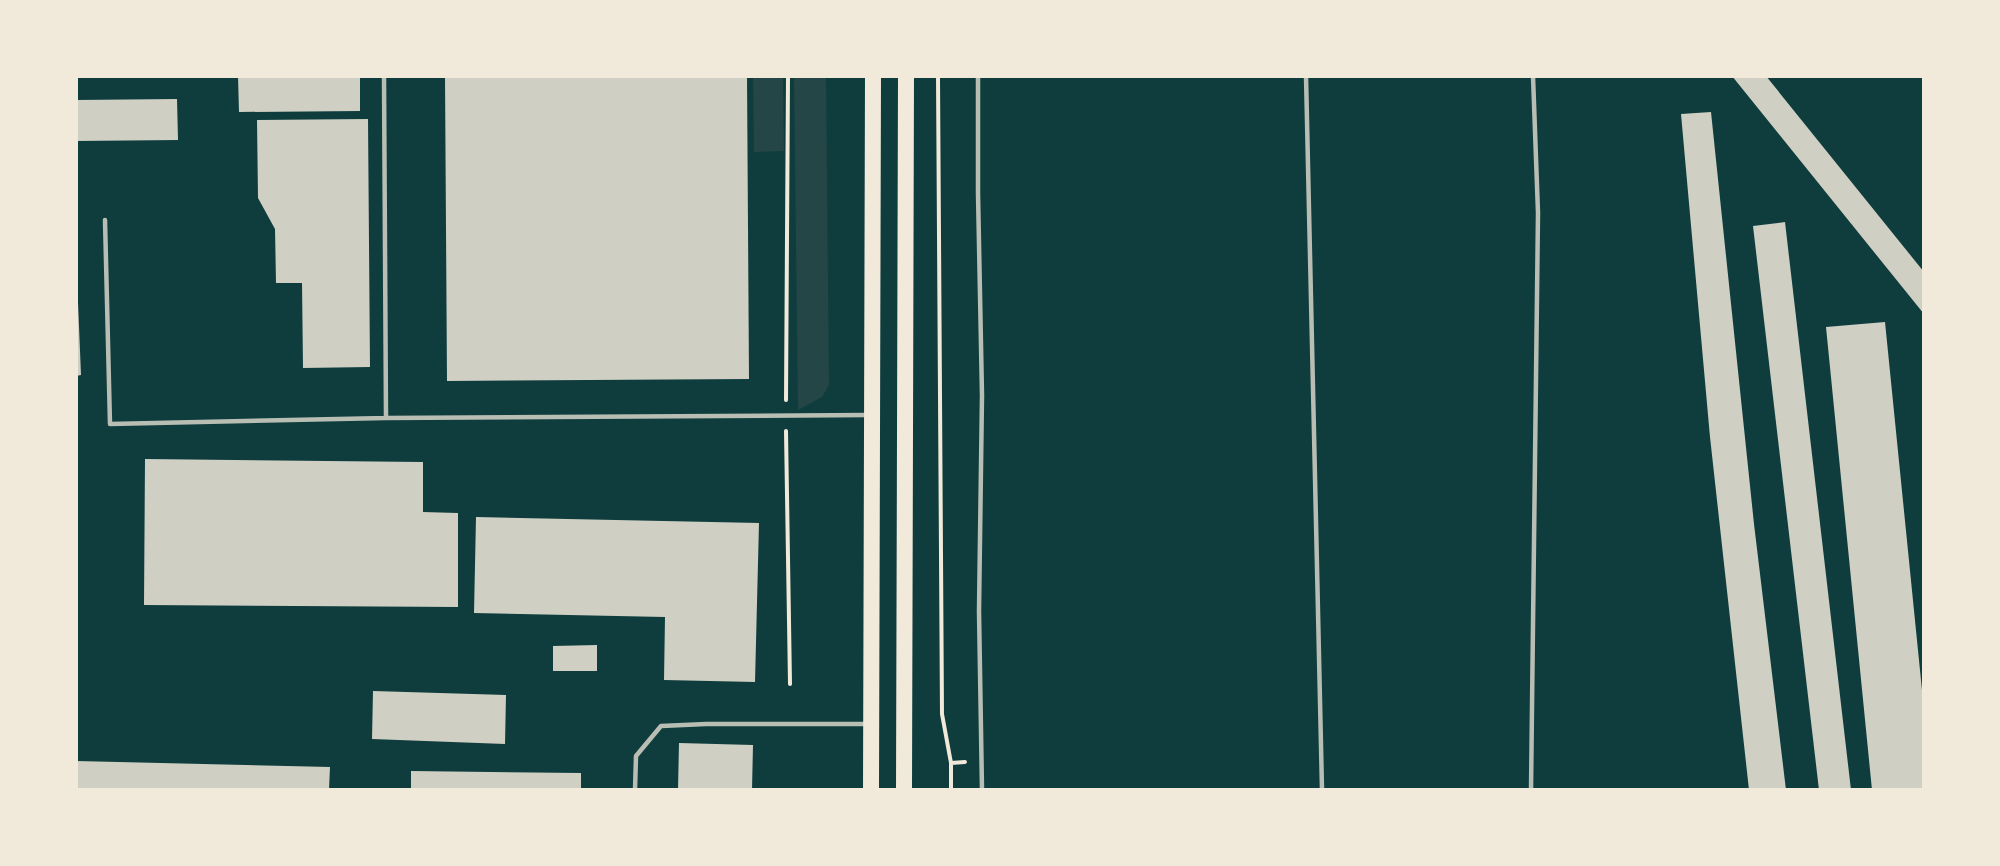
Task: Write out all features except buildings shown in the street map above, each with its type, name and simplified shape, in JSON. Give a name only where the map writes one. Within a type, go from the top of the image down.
[{"type":"highway","points":[[871,789],[873,76]]},
{"type":"highway","points":[[904,789],[906,76]]},
{"type":"lane","points":[[384,76],[386,418]]},
{"type":"lane","points":[[978,76],[982,395],[979,611],[982,789]]},
{"type":"lane","points":[[1306,76],[1322,789]]},
{"type":"lane","points":[[1531,789],[1538,213],[1533,76]]},
{"type":"lane","points":[[105,220],[110,423],[386,418],[872,415]]},
{"type":"lane","points":[[635,789],[636,756],[661,726],[871,724]]},
{"type":"path","points":[[788,76],[786,416],[790,684]]},
{"type":"path","points":[[938,76],[942,714],[951,763],[951,789]]},
{"type":"shaded area","points":[[753,77],[783,77],[784,151],[754,152]]},
{"type":"shaded area","points":[[794,77],[826,77],[829,385],[822,397],[798,410]]}]
